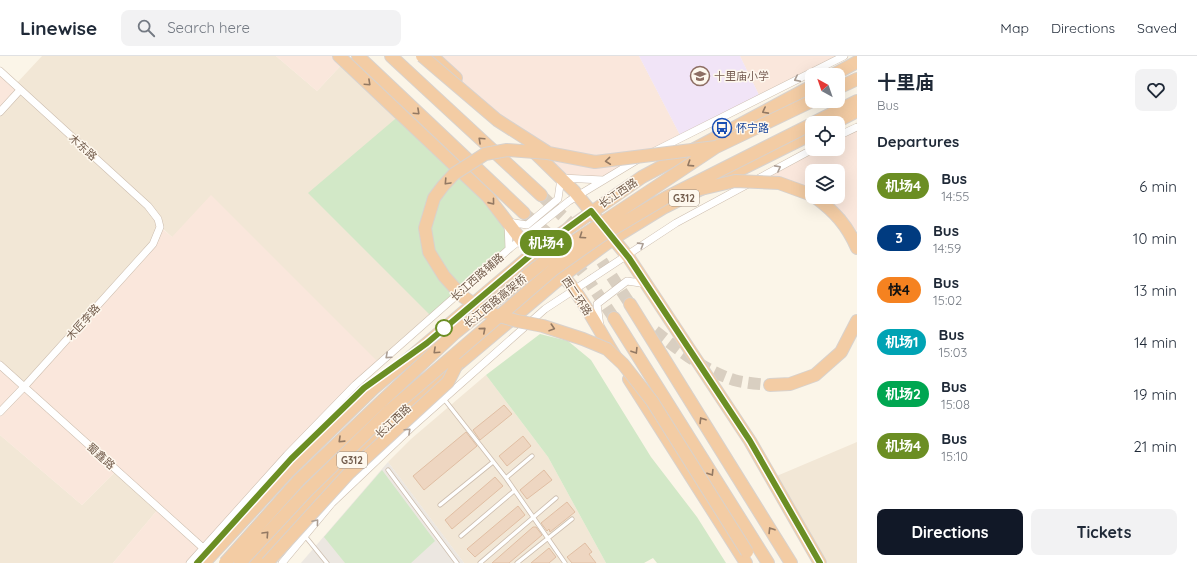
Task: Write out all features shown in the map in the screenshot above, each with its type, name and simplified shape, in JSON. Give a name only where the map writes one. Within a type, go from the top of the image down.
[{"type":"highway","name":"西二环路","points":[[340,56],[488,197],[532,254],[564,275],[746,558]]},
{"type":"highway","points":[[358,56],[524,213]]},
{"type":"highway","points":[[391,56],[541,195]]},
{"type":"highway","points":[[422,56],[497,120],[548,153]]},
{"type":"highway","points":[[432,56],[490,109],[561,178],[578,195],[614,238],[647,284],[750,441],[820,563]]},
{"type":"highway","points":[[845,69],[857,62]]},
{"type":"highway","points":[[845,85],[857,79]]},
{"type":"highway","name":"长江西路","points":[[204,563],[288,472],[373,389],[532,254],[591,211],[642,177],[805,90]]},
{"type":"highway","name":"长江西路高架桥","points":[[826,116],[857,101]]},
{"type":"highway","name":"长江西路高架桥","points":[[225,563],[299,480],[455,333],[546,260],[716,147],[805,104]]},
{"type":"highway","points":[[845,117],[857,111]]},
{"type":"highway","name":"长江西路高架桥","points":[[240,563],[306,492],[389,411],[554,269],[601,236],[667,197],[805,127]]},
{"type":"highway","name":"长江西路","points":[[255,563],[310,502],[392,420],[564,275],[614,238],[663,208],[805,137]]},
{"type":"highway","points":[[716,147],[595,162],[548,153],[507,150],[485,154],[454,174],[434,198],[425,228],[429,252],[444,276],[462,296],[486,312],[517,321],[543,326],[583,339],[607,349],[623,364],[652,401],[746,558],[753,563]]},
{"type":"highway","points":[[667,197],[735,180],[779,183],[805,192]]},
{"type":"highway","points":[[824,204],[835,212],[853,238],[857,248]]},
{"type":"highway","points":[[655,330],[633,310],[791,563]]},
{"type":"highway","points":[[614,318],[768,563]]},
{"type":"highway","points":[[770,386],[790,384],[815,375],[842,352],[857,321]]},
{"type":"highway","points":[[196,563],[291,459],[364,388],[427,343]]},
{"type":"highway","points":[[267,563],[349,473],[448,382],[457,364]]},
{"type":"street","name":"长江西路辅路","points":[[190,563],[202,547],[355,385],[521,239],[578,195],[625,166],[844,56]]},
{"type":"street","name":"木东路","points":[[0,71],[148,206],[158,220],[160,227]]},
{"type":"street","points":[[0,112],[20,90]]},
{"type":"street","points":[[845,133],[857,127]]},
{"type":"street","points":[[282,563],[332,503],[444,399],[546,309],[626,254],[676,223],[805,153]]},
{"type":"street","points":[[509,249],[508,222],[527,225],[558,199],[561,178],[603,180]]},
{"type":"street","name":"木匠李路","points":[[0,412],[153,244],[160,227]]},
{"type":"street","points":[[600,332],[597,304],[627,281],[647,284]]},
{"type":"street","name":"蜀鑫路","points":[[0,365],[202,547]]},
{"type":"lane","points":[[444,399],[506,478],[563,562]]},
{"type":"lane","points":[[506,478],[532,456]]},
{"type":"lane","points":[[440,505],[493,462]]},
{"type":"lane","points":[[388,470],[457,563]]},
{"type":"lane","points":[[462,536],[514,491]]},
{"type":"lane","points":[[480,563],[556,498]]},
{"type":"lane","points":[[517,563],[572,519]]},
{"type":"lane","points":[[305,536],[327,563]]},
{"type":"shaded area","points":[[42,56],[276,56],[317,91],[345,61],[401,114],[432,317],[379,363],[172,237],[161,227],[153,244],[24,387],[0,365],[0,112],[15,85]]},
{"type":"shaded area","points":[[276,56],[339,56],[345,61],[317,91]]},
{"type":"shaded area","points":[[432,56],[639,56],[681,137],[603,180],[561,178]]},
{"type":"shaded area","name":"十里庙小学","points":[[639,56],[740,56],[760,97],[681,137]]},
{"type":"shaded area","points":[[740,56],[844,56],[819,68],[805,68],[805,75],[760,97]]},
{"type":"shaded area","points":[[0,71],[20,90],[0,112]]},
{"type":"shaded area","points":[[857,127],[857,230],[850,234],[822,204],[845,204],[845,164],[805,164],[805,193],[753,182],[805,153],[805,156],[845,156],[845,133]]},
{"type":"shaded area","points":[[211,195],[379,363],[355,385],[190,563],[113,563],[159,508],[117,470],[82,505],[0,435],[0,365],[24,387],[153,244],[160,227],[172,237]]},
{"type":"shaded area","points":[[486,375],[548,457],[606,563],[464,563],[388,462],[411,439]]},
{"type":"shaded area","points":[[0,435],[82,505],[117,470],[159,508],[113,563],[0,563]]},
{"type":"shaded area","points":[[857,442],[857,563],[820,563],[772,478]]},
{"type":"shaded area","points":[[388,462],[464,563],[301,563]]},
{"type":"green space","points":[[401,114],[508,222],[509,249],[432,317],[308,193]]},
{"type":"green space","points":[[540,334],[568,341],[591,360],[651,457],[697,517],[726,563],[657,563],[653,558],[644,563],[606,563],[548,457],[486,375]]},
{"type":"green space","points":[[382,470],[435,541],[411,563],[345,563],[324,537]]},
{"type":"building","points":[[504,405],[512,414],[480,440],[473,430]]},
{"type":"building","points":[[466,432],[477,446],[424,490],[413,476]]},
{"type":"building","points":[[523,436],[531,446],[507,466],[499,456]]},
{"type":"building","points":[[544,470],[552,480],[527,499],[520,490]]},
{"type":"building","points":[[495,477],[503,486],[452,529],[445,520]]},
{"type":"building","points":[[567,502],[575,512],[550,532],[549,529],[547,531],[541,523]]},
{"type":"building","points":[[518,506],[525,515],[475,557],[467,549]]},
{"type":"building","points":[[533,527],[536,527],[542,535],[509,563],[492,563]]},
{"type":"building","points":[[585,543],[592,552],[589,554],[596,563],[572,563],[567,557]]},
{"type":"building","points":[[549,548],[556,557],[549,563],[531,563]]},
{"type":"tunnel","points":[[541,195],[578,231],[601,260],[630,304]]},
{"type":"tunnel","points":[[524,213],[560,244],[584,274],[614,318]]},
{"type":"tunnel","points":[[655,331],[692,359],[712,371],[734,380],[770,385]]},
{"type":"bus line","name":"机场4","points":[[197,563],[208,549],[291,459],[364,388],[427,343],[532,254],[591,211],[629,258],[750,441],[820,563]]},
{"type":"place","name":"十里庙小学","points":[[700,76]]},
{"type":"place","name":"怀宁路","points":[[722,128]]}]
